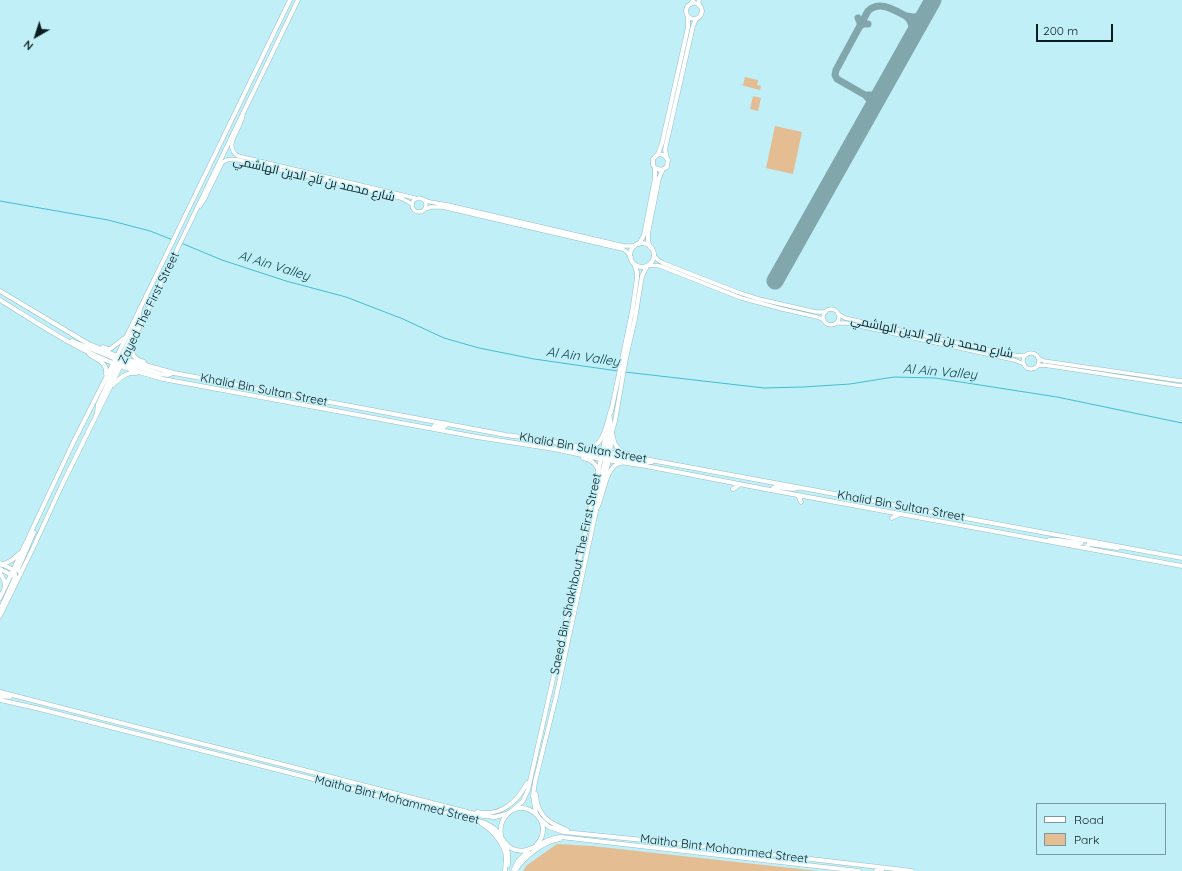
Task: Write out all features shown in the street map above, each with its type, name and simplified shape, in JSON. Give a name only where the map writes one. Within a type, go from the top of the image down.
[{"type":"main road","name":"Zayed The First Street","points":[[0,598],[6,586],[21,573],[62,485],[110,388],[126,337],[290,0]]},
{"type":"main road","name":"Zayed The First Street","points":[[13,570],[72,445],[103,385],[133,342],[298,0]]},
{"type":"main road","points":[[692,2],[699,6],[702,10],[692,28],[666,145],[668,165],[663,169],[659,178],[648,233],[648,241],[654,252],[654,256],[652,262],[648,265],[640,267],[634,264],[631,257],[631,252],[642,240],[644,232],[655,178],[653,160],[658,154],[662,143],[688,27],[688,16],[686,10],[692,2]]},
{"type":"main road","points":[[688,16],[692,19],[696,19]]},
{"type":"main road","points":[[658,154],[664,155],[667,158]]},
{"type":"main road","points":[[655,168],[663,169]]},
{"type":"main road","points":[[637,245],[646,244],[650,247]]},
{"type":"main road","name":"Saeed Bin Shakhbout The First Street","points":[[514,809],[525,798],[528,790],[599,471],[606,456],[615,420],[617,393],[637,278],[637,269],[634,264]]},
{"type":"main road","name":"Saeed Bin Shakhbout The First Street","points":[[624,358],[635,319],[642,276],[648,265]]},
{"type":"main road","name":"Khalid Bin Sultan Street","points":[[0,291],[119,361],[149,375],[176,382],[554,449],[606,456],[634,457],[1182,558]]},
{"type":"main road","name":"Khalid Bin Sultan Street","points":[[0,300],[67,341],[84,349],[119,361],[174,373],[506,435],[580,447],[606,456],[646,466],[1182,566]]},
{"type":"main road","points":[[98,414],[98,404],[138,321],[140,308]]},
{"type":"main road","points":[[87,343],[109,349],[126,337]]},
{"type":"main road","points":[[67,341],[77,342],[119,361],[164,375],[174,373]]},
{"type":"main road","points":[[133,342],[131,350],[133,355],[140,361],[151,364],[157,369]]},
{"type":"main road","points":[[84,349],[101,361],[106,368],[107,372],[103,385]]},
{"type":"main road","points":[[110,388],[119,379],[129,373],[132,372],[149,375]]},
{"type":"main road","name":"Saeed Bin Shakhbout The First Street","points":[[536,813],[533,796],[535,782],[556,697],[597,508],[611,427],[611,410],[617,393]]},
{"type":"main road","points":[[331,410],[334,406],[346,408],[356,407]]},
{"type":"main road","points":[[580,447],[592,447],[595,445],[604,434],[611,410]]},
{"type":"main road","points":[[416,425],[423,424],[443,427],[446,425],[444,423]]},
{"type":"main road","points":[[612,432],[616,446],[634,457]]},
{"type":"main road","points":[[554,449],[565,454],[586,459],[595,465],[599,471]]},
{"type":"main road","points":[[595,513],[606,456],[643,462],[654,461]]},
{"type":"main road","points":[[597,508],[608,476],[617,464],[620,463],[646,466]]},
{"type":"main road","points":[[734,489],[740,484]]},
{"type":"main road","points":[[773,490],[773,487],[793,489],[800,488]]},
{"type":"main road","points":[[798,495],[801,502]]},
{"type":"main road","points":[[892,518],[900,514]]},
{"type":"main road","points":[[21,573],[18,569],[34,534],[35,525]]},
{"type":"main road","points":[[1044,541],[1057,540],[1081,543],[1082,540]]},
{"type":"main road","points":[[1086,548],[1089,544],[1113,548],[1124,547]]},
{"type":"main road","points":[[1,566],[12,560],[23,550]]},
{"type":"main road","points":[[1,566],[21,573]]},
{"type":"main road","points":[[1,566],[15,577]]},
{"type":"main road","points":[[0,610],[15,577],[13,570]]},
{"type":"main road","points":[[0,573],[6,586]]},
{"type":"main road","name":"Zayed The First Street","points":[[0,616],[15,577]]},
{"type":"main road","name":"Maitha Bint Mohammed Street","points":[[0,692],[488,817],[506,814]]},
{"type":"main road","points":[[0,696],[15,697]]},
{"type":"main road","name":"Maitha Bint Mohammed Street","points":[[0,700],[489,824],[502,837],[504,842]]},
{"type":"main road","points":[[460,810],[486,813],[498,812],[516,800],[522,793],[529,780]]},
{"type":"main road","points":[[535,782],[536,802],[546,819],[555,826],[574,833]]},
{"type":"main road","points":[[502,837],[501,825],[506,814],[514,809],[525,808],[536,813],[542,824],[542,836],[535,846]]},
{"type":"main road","points":[[463,817],[486,826],[496,836],[505,855],[506,871]]},
{"type":"main road","name":"Maitha Bint Mohammed Street","points":[[540,819],[546,825],[564,832],[693,845],[912,871]]},
{"type":"main road","name":"Maitha Bint Mohammed Street","points":[[529,849],[554,837],[573,838],[859,871]]},
{"type":"main road","points":[[514,871],[526,858],[548,843],[556,840],[573,838]]},
{"type":"main road","points":[[504,842],[509,859],[506,871]]},
{"type":"main road","points":[[504,842],[515,850],[524,851],[529,849]]},
{"type":"main road","points":[[514,871],[520,858],[529,849]]},
{"type":"main road","points":[[876,871],[882,871]]},
{"type":"street","points":[[698,0],[699,6]]},
{"type":"street","name":"شارع محمد بن تاج الدين الهاشمي","points":[[243,113],[243,119],[231,144],[233,152],[238,156],[415,198]]},
{"type":"street","name":"شارع محمد بن تاج الدين الهاشمي","points":[[196,210],[205,198],[222,163],[225,160],[230,159],[401,198],[412,204]]},
{"type":"street","points":[[631,257],[622,249],[442,207],[431,207],[420,212],[413,209],[412,204],[415,198],[421,198],[430,202],[462,208],[624,246],[637,245]]},
{"type":"street","points":[[424,209],[426,206],[425,200]]},
{"type":"street","points":[[648,265],[660,266],[746,300],[817,317],[824,320],[829,325],[836,323],[839,318],[836,311],[833,310],[826,312],[814,312],[740,293],[663,263],[654,256]]},
{"type":"street","points":[[824,320],[824,315],[826,312]]},
{"type":"street","name":"شارع محمد بن تاج الدين الهاشمي","points":[[838,314],[845,318],[998,352],[1018,356],[1026,355]]},
{"type":"street","name":"شارع محمد بن تاج الدين الهاشمي","points":[[836,323],[846,323],[1014,360],[1024,364]]},
{"type":"street","points":[[1182,381],[1044,361],[1033,354],[1026,355],[1023,360],[1027,368],[1046,365],[1182,386]]},
{"type":"street","points":[[1037,366],[1038,358]]},
{"type":"green space","points":[[745,77],[758,80],[757,85],[761,86],[760,90],[741,85],[740,84],[743,85]]},
{"type":"green space","points":[[753,96],[761,98],[758,111],[750,109]]},
{"type":"green space","points":[[775,126],[802,132],[793,174],[766,168]]},
{"type":"green space","points":[[557,844],[592,846],[818,871],[523,871],[527,865]]},
{"type":"waterway","name":"Al Ain Valley","points":[[0,201],[108,220],[150,231],[173,240]]},
{"type":"waterway","name":"Al Ain Valley","points":[[181,243],[222,260],[286,281],[346,297],[403,319],[444,338],[479,348],[534,359],[618,371]]},
{"type":"waterway","name":"Al Ain Valley","points":[[625,372],[764,388],[850,384],[894,377],[935,378],[1057,397],[1182,423]]},
{"type":"taxiway","points":[[865,95],[837,79],[835,75],[836,70],[868,11],[877,6],[882,6],[906,16]]},
{"type":"taxiway","points":[[912,38],[912,26],[906,16],[912,17],[922,15],[927,11]]},
{"type":"taxiway","points":[[858,18],[860,26],[863,24],[868,24]]},
{"type":"taxiway","points":[[870,112],[871,107],[869,99],[865,95],[876,95],[882,90]]},
{"type":"runway","points":[[775,281],[933,0]]}]
